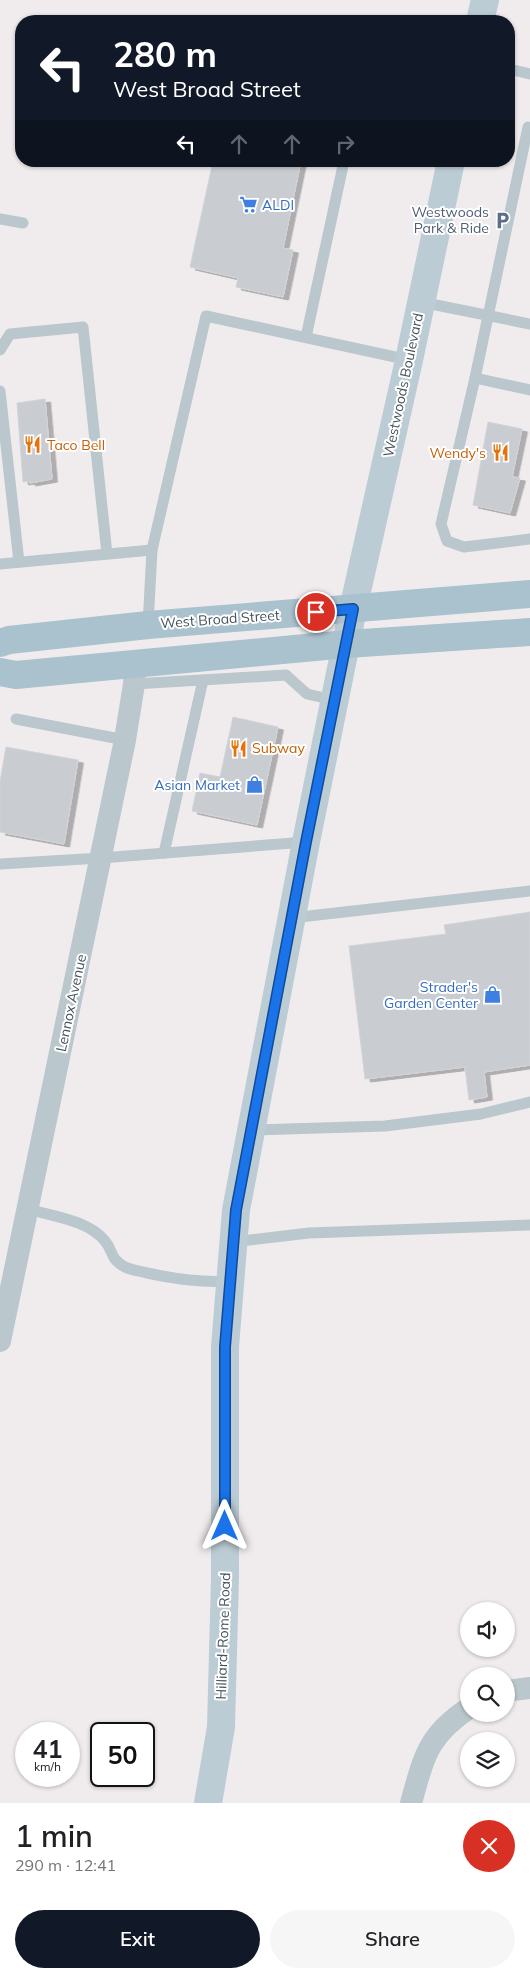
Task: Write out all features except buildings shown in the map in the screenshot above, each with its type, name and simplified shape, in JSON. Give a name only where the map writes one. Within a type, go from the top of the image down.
[{"type":"main road","points":[[481,15],[485,0]]},
{"type":"main road","name":"Westwoods Boulevard","points":[[353,609],[450,167]]},
{"type":"main road","name":"West Broad Street","points":[[0,643],[9,640],[148,625],[530,594]]},
{"type":"main road","name":"Hilliard-Rome Road","points":[[208,1803],[220,1727],[226,1578],[225,1347],[236,1210],[291,918],[353,609]]},
{"type":"main road","points":[[0,672],[16,675],[135,674],[347,644],[530,632]]},
{"type":"street","name":"Lennox Avenue","points":[[0,1340],[125,740],[135,674]]},
{"type":"street","points":[[515,1690],[530,1688]]},
{"type":"street","points":[[411,1803],[424,1758],[436,1735],[460,1714]]},
{"type":"lane","points":[[515,71],[530,74]]},
{"type":"lane","points":[[530,128],[528,127],[475,378],[441,524],[447,541],[464,548],[530,539]]},
{"type":"lane","points":[[306,337],[343,167]]},
{"type":"lane","points":[[0,220],[24,223]]},
{"type":"lane","points":[[421,302],[530,324]]},
{"type":"lane","points":[[148,625],[152,550],[206,316],[409,360]]},
{"type":"lane","points":[[0,350],[10,334],[83,327],[107,554]]},
{"type":"lane","points":[[475,378],[530,390]]},
{"type":"lane","points":[[0,391],[19,562]]},
{"type":"lane","points":[[0,564],[152,550]]},
{"type":"lane","points":[[135,674],[203,680],[286,675],[307,694],[335,700]]},
{"type":"lane","points":[[164,853],[203,680]]},
{"type":"lane","points":[[16,719],[125,740]]},
{"type":"lane","points":[[0,864],[306,842]]},
{"type":"lane","points":[[291,918],[530,891]]},
{"type":"lane","points":[[251,1130],[385,1126],[481,1114],[530,1102]]},
{"type":"lane","points":[[28,1209],[77,1223],[94,1232],[105,1241],[113,1259],[126,1268],[180,1280],[230,1281]]},
{"type":"lane","points":[[233,1242],[309,1233],[530,1225]]},
{"type":"place","name":"ALDI","points":[[248,205]]},
{"type":"place","name":"Westwoods Park & Ride","points":[[503,220]]},
{"type":"place","name":"Taco Bell","points":[[33,445]]},
{"type":"place","name":"Wendy's","points":[[500,453]]},
{"type":"place","name":"Subway","points":[[238,748]]},
{"type":"place","name":"Asian Market","points":[[254,785]]},
{"type":"place","name":"Strader's Garden Center","points":[[492,995]]},
{"type":"route","points":[[225,1526],[225,1347],[236,1210],[306,842],[353,609],[316,612]]}]
